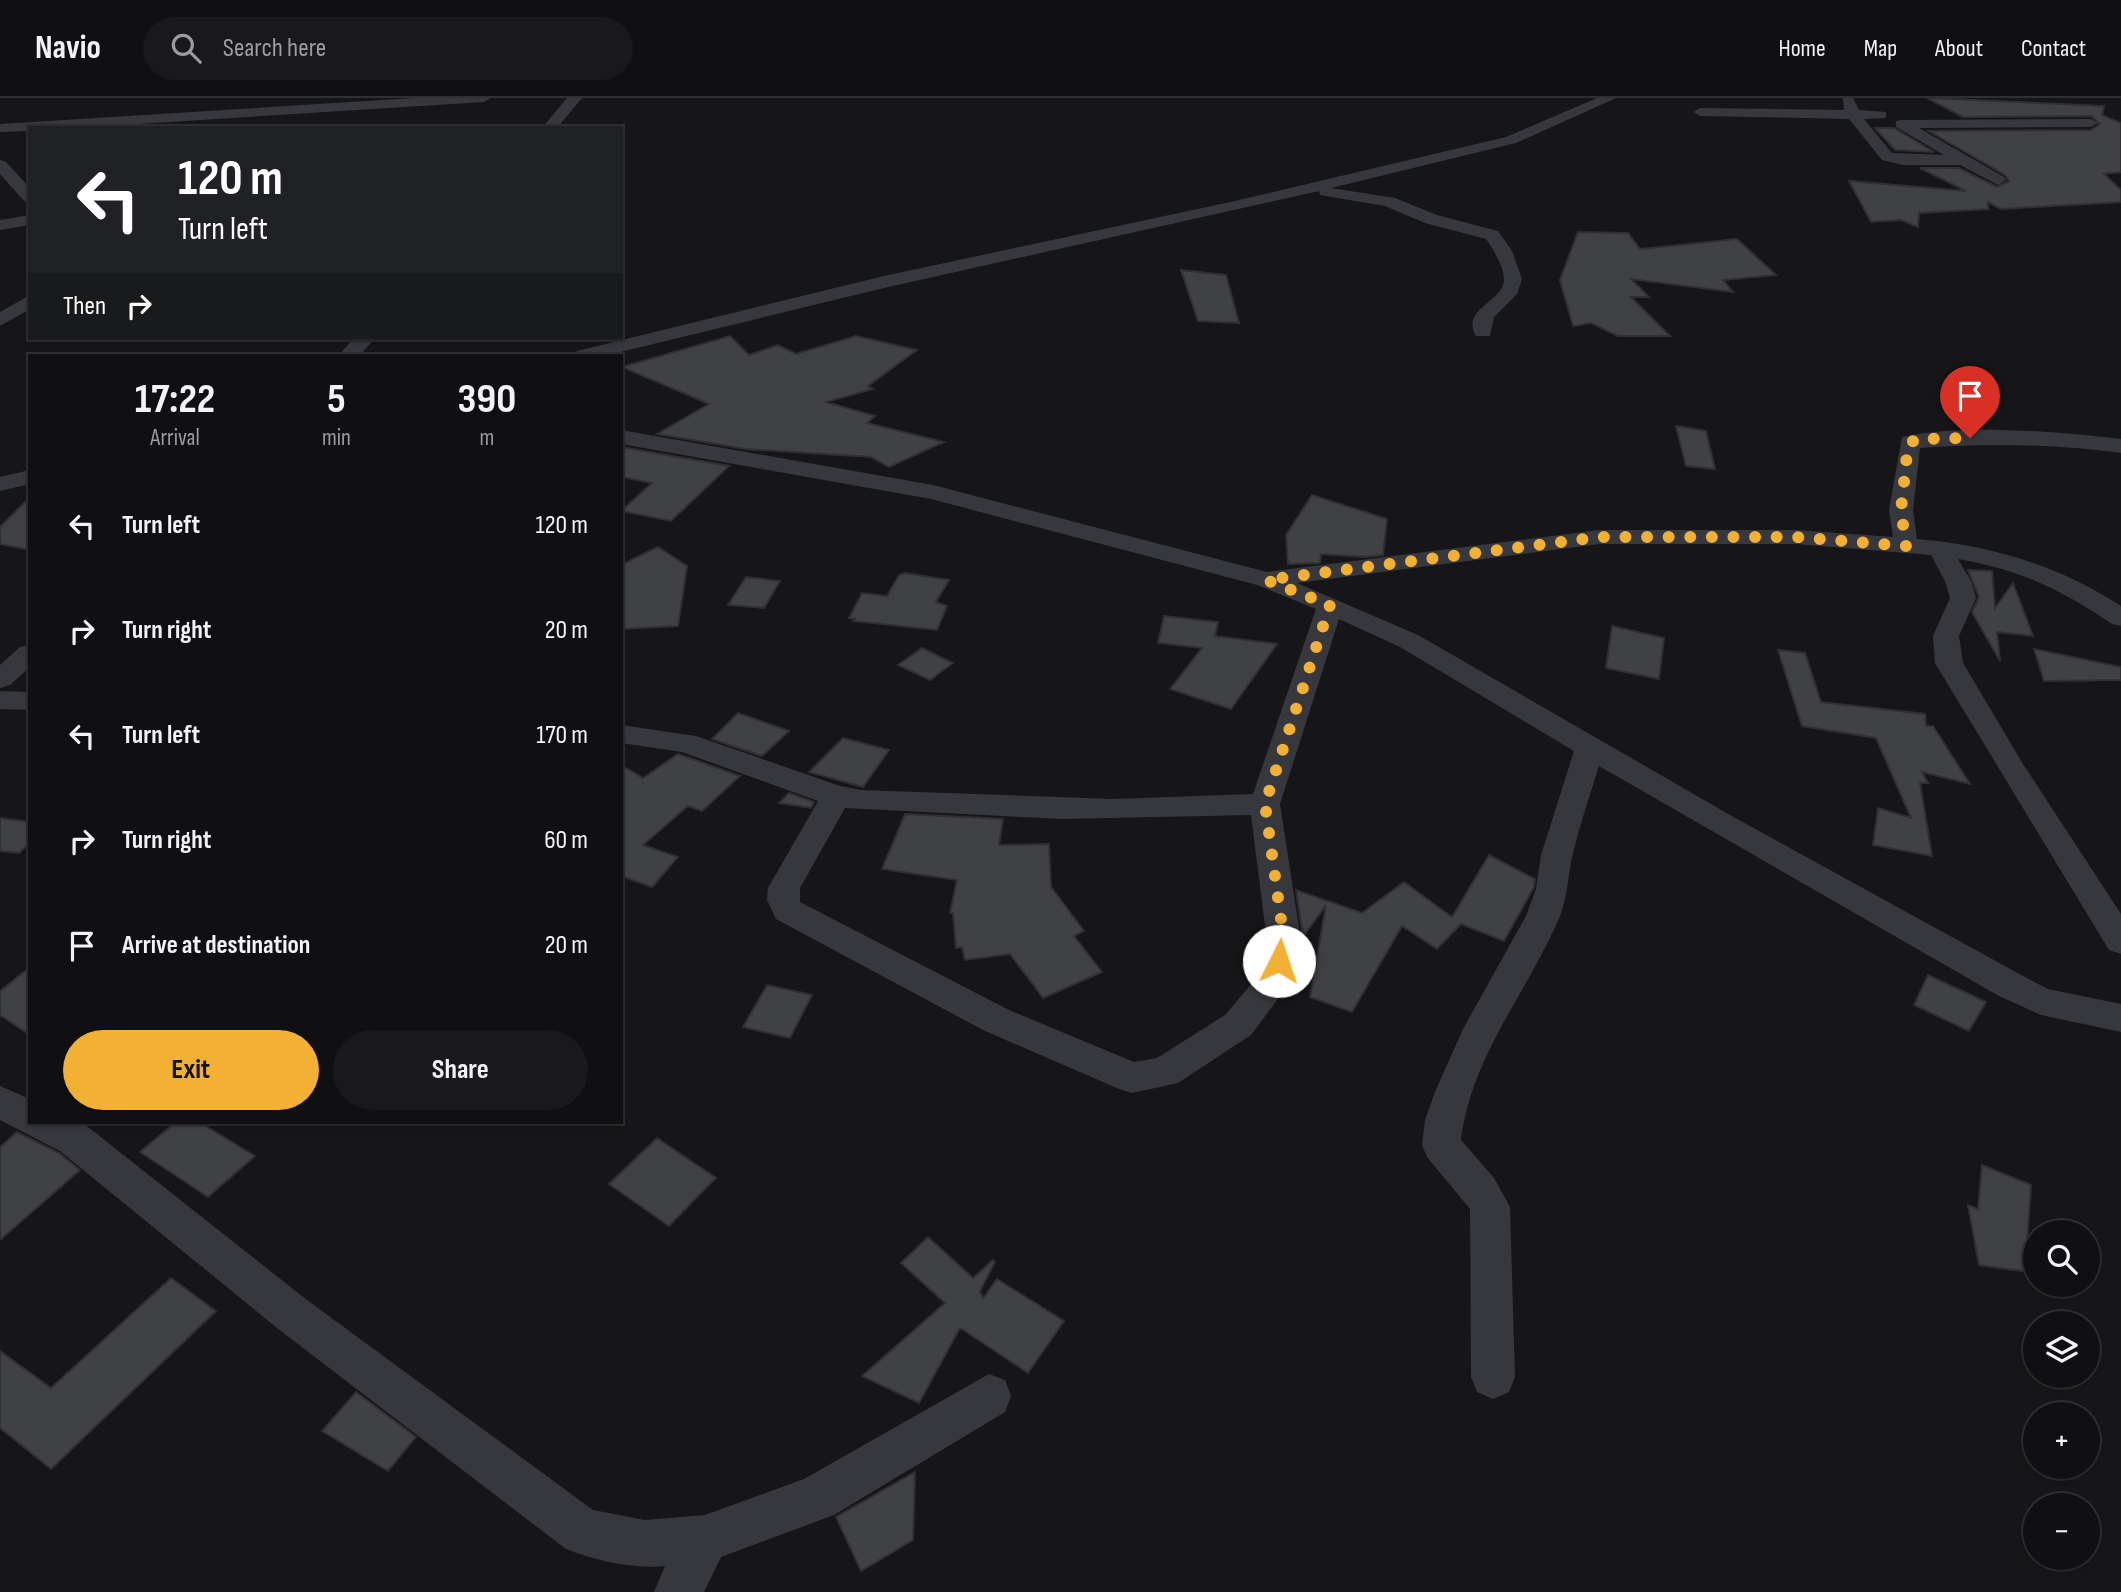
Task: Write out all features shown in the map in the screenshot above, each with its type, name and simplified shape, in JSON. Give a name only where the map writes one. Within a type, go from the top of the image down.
[{"type":"street","points":[[32,126],[484,98]]},
{"type":"street","points":[[551,126],[575,98]]},
{"type":"street","points":[[588,354],[884,282],[1303,190],[1511,140],[1609,98]]},
{"type":"street","points":[[1849,98],[1902,124],[1998,180]]},
{"type":"street","points":[[1849,98],[1854,116],[1887,157],[1963,160]]},
{"type":"street","points":[[1700,111],[1881,115]]},
{"type":"street","points":[[1902,124],[2091,124]]},
{"type":"street","points":[[0,128],[28,126]]},
{"type":"street","points":[[1,168],[28,167]]},
{"type":"street","points":[[1,168],[28,196]]},
{"type":"street","points":[[1303,190],[1389,202],[1431,219],[1492,235],[1503,251],[1513,279],[1510,290],[1484,316],[1483,332]]},
{"type":"street","points":[[0,225],[28,220]]},
{"type":"street","points":[[0,320],[28,302]]},
{"type":"street","points":[[350,354],[363,340]]},
{"type":"street","points":[[623,438],[933,492],[1266,580],[1330,605],[1409,641],[1719,823],[2011,986],[2042,1001],[2121,1018]]},
{"type":"street","points":[[1906,546],[1901,510],[1910,442],[1956,438],[2063,439],[2121,446]]},
{"type":"street","points":[[0,484],[28,477]]},
{"type":"street","points":[[1266,580],[1599,537],[1796,537],[1939,548],[1999,559],[2073,586],[2121,618]]},
{"type":"street","points":[[1939,548],[1958,581],[1963,598],[1945,636],[1950,663],[2011,768],[2121,941]]},
{"type":"street","points":[[836,796],[784,888],[783,900],[788,910],[996,1020],[1132,1077],[1166,1072],[1238,1025],[1275,980],[1284,941],[1265,804],[1330,605]]},
{"type":"street","points":[[0,679],[28,655]]},
{"type":"street","points":[[0,700],[28,701]]},
{"type":"street","points":[[623,734],[686,743],[836,796],[874,801],[1103,812],[1183,811],[1265,804]]},
{"type":"street","points":[[1493,1377],[1490,1207],[1480,1190],[1441,1145],[1441,1128],[1460,1074],[1543,916],[1552,889],[1557,855],[1590,746]]},
{"type":"street","points":[[0,1102],[28,1116]]},
{"type":"street","points":[[44,1124],[74,1139],[292,1314],[583,1532],[645,1544],[705,1539],[817,1498],[989,1396]]},
{"type":"street","points":[[678,1592],[705,1539]]},
{"type":"building","points":[[1927,98],[2104,106],[2102,115],[2121,123],[2121,172],[2104,174],[2121,190],[2121,202],[2001,209],[1988,202],[1988,209],[1919,213],[1918,227],[1901,220],[1871,222],[1849,181],[1966,191],[1920,168],[1959,168],[1997,187],[2009,181],[2005,175],[1929,131],[2091,130],[2100,124],[2091,116],[1963,117]]},
{"type":"building","points":[[1875,128],[1894,128],[1934,152],[1895,150]]},
{"type":"building","points":[[1578,232],[1628,233],[1640,249],[1737,239],[1776,275],[1723,280],[1733,292],[1631,279],[1649,297],[1631,297],[1670,336],[1618,336],[1591,323],[1573,326],[1560,280]]},
{"type":"building","points":[[1181,270],[1226,275],[1239,323],[1198,321]]},
{"type":"building","points":[[730,336],[749,355],[778,345],[796,354],[856,336],[917,350],[868,386],[873,389],[826,402],[875,416],[867,423],[944,442],[889,467],[871,457],[746,449],[657,434],[709,404],[623,367]]},
{"type":"building","points":[[1676,426],[1706,431],[1715,469],[1686,466]]},
{"type":"building","points":[[623,447],[729,466],[671,521],[623,511],[652,483],[623,477]]},
{"type":"building","points":[[1312,495],[1387,519],[1383,555],[1364,557],[1321,554],[1320,563],[1288,564],[1286,535]]},
{"type":"building","points":[[28,499],[28,550],[0,544],[0,527]]},
{"type":"building","points":[[658,547],[687,566],[678,626],[623,629],[623,564]]},
{"type":"building","points":[[1968,570],[1992,571],[1995,608],[2013,583],[2033,636],[1997,632],[2000,661],[1972,612],[1979,597]]},
{"type":"building","points":[[905,573],[949,580],[936,602],[947,606],[937,630],[853,621],[855,619],[849,618],[862,593],[887,596],[899,575]]},
{"type":"building","points":[[746,577],[780,581],[764,608],[728,605]]},
{"type":"building","points":[[1164,616],[1218,622],[1215,636],[1277,644],[1231,709],[1170,689],[1202,648],[1158,643]]},
{"type":"building","points":[[1612,626],[1664,638],[1659,679],[1606,668]]},
{"type":"building","points":[[922,648],[953,663],[930,680],[898,665]]},
{"type":"building","points":[[2034,649],[2121,667],[2121,680],[2044,681]]},
{"type":"building","points":[[1778,650],[1805,653],[1821,702],[1925,714],[1926,726],[1933,726],[1970,784],[1922,772],[1928,783],[1920,783],[1932,856],[1873,845],[1878,808],[1911,818],[1876,738],[1802,726]]},
{"type":"building","points":[[738,713],[789,731],[762,756],[712,739]]},
{"type":"building","points":[[843,738],[889,750],[863,787],[809,772]]},
{"type":"building","points":[[678,754],[740,776],[702,811],[688,806],[643,845],[678,857],[652,887],[623,877],[623,766],[643,778]]},
{"type":"building","points":[[789,793],[814,802],[811,808],[779,803]]},
{"type":"building","points":[[905,814],[1003,819],[999,845],[1049,844],[1051,887],[1084,931],[1074,936],[1102,972],[1043,998],[1010,954],[965,960],[962,947],[956,948],[953,913],[950,913],[957,880],[882,869]]},
{"type":"building","points":[[0,818],[28,822],[28,845],[19,853],[0,851]]},
{"type":"building","points":[[1489,855],[1535,879],[1534,887],[1504,941],[1461,924],[1437,949],[1402,926],[1352,1012],[1310,997],[1326,905],[1303,937],[1296,890],[1362,913],[1404,882],[1452,917]]},
{"type":"building","points":[[28,969],[28,1034],[0,1015],[0,991]]},
{"type":"building","points":[[1928,975],[1986,1002],[1969,1031],[1914,1005]]},
{"type":"building","points":[[767,985],[812,995],[790,1038],[743,1027]]},
{"type":"building","points":[[174,1124],[202,1124],[255,1156],[208,1197],[140,1152]]},
{"type":"building","points":[[17,1132],[59,1153],[80,1170],[0,1240],[0,1147]]},
{"type":"building","points":[[657,1138],[716,1178],[669,1226],[609,1184]]},
{"type":"building","points":[[1982,1165],[2031,1185],[2028,1220],[2023,1220],[2023,1271],[1979,1265],[1968,1205],[1978,1209]]},
{"type":"building","points":[[928,1237],[973,1278],[993,1260],[995,1262],[980,1291],[983,1298],[997,1279],[1064,1321],[1028,1373],[960,1328],[919,1403],[862,1376],[945,1303],[901,1263]]},
{"type":"building","points":[[171,1278],[216,1311],[51,1469],[0,1428],[0,1351],[51,1388]]},
{"type":"building","points":[[356,1392],[416,1437],[388,1471],[322,1431]]},
{"type":"building","points":[[915,1472],[913,1540],[861,1571],[836,1517]]},
{"type":"route","points":[[1279,961],[1284,941],[1265,804],[1330,605],[1266,580],[1599,537],[1796,537],[1906,546],[1901,510],[1908,445],[1916,439],[1970,438]]}]
